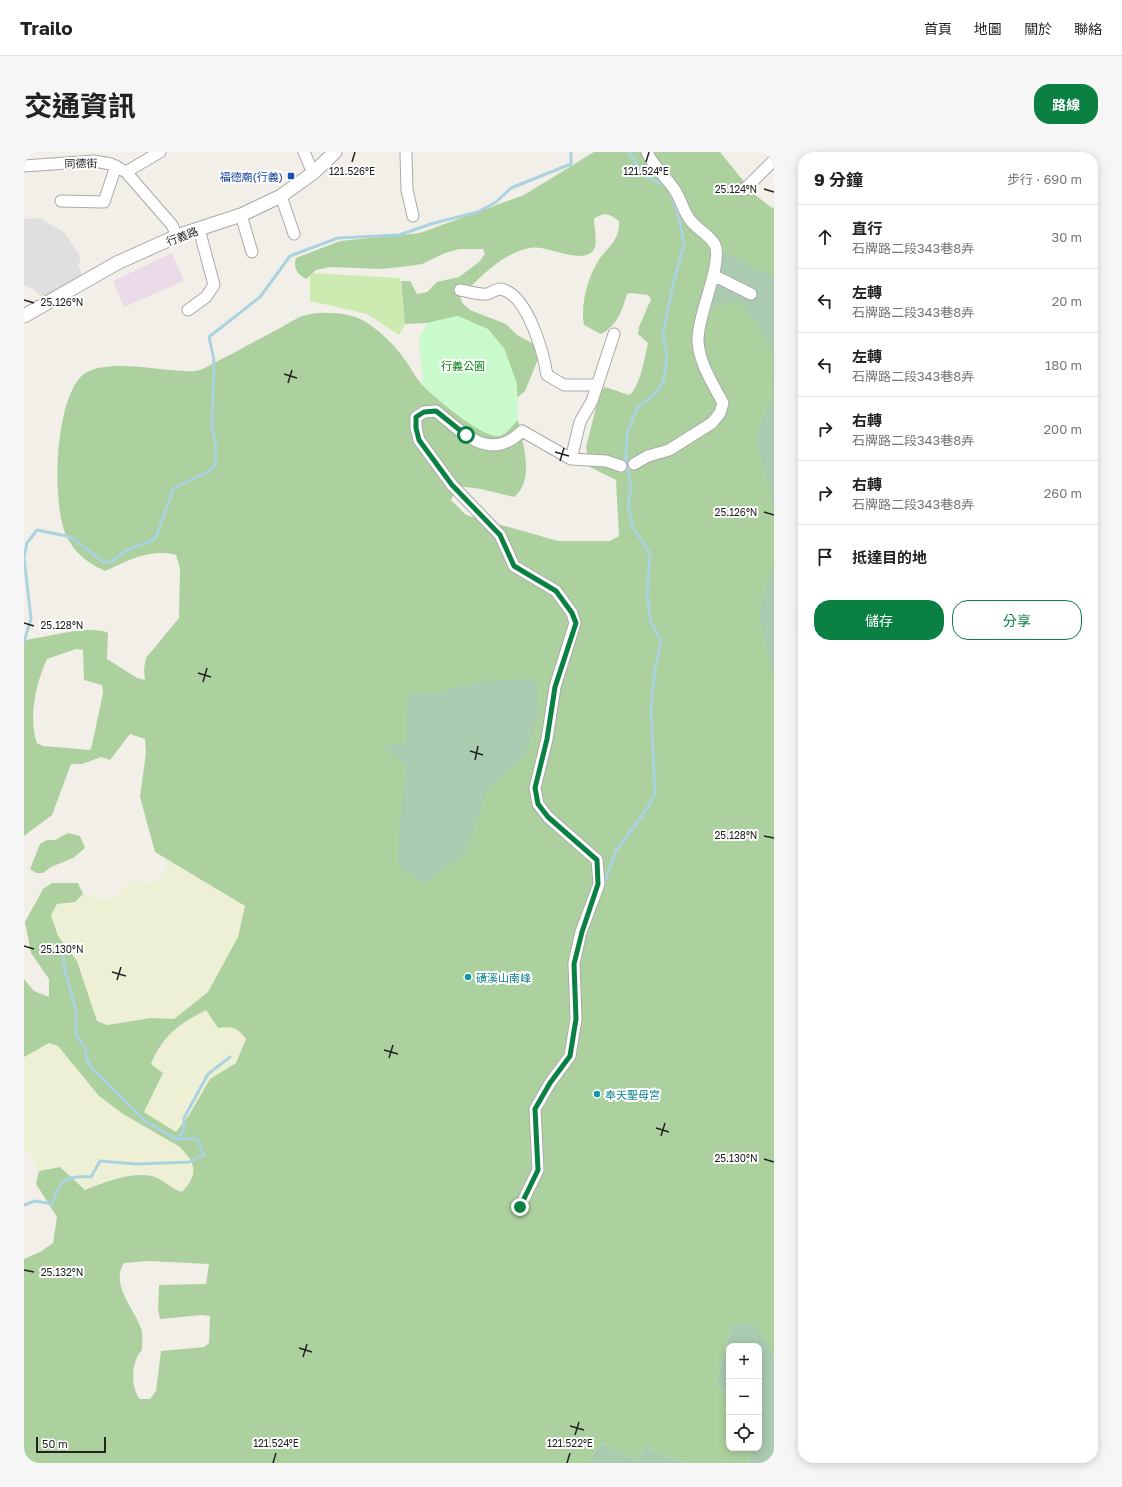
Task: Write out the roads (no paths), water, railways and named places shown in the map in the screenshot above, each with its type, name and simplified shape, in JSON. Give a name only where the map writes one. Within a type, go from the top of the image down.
[{"type":"street","points":[[126,172],[160,152]]},
{"type":"street","points":[[304,152],[313,173]]},
{"type":"street","name":"行義路","points":[[24,316],[117,263],[177,236],[241,214],[281,196],[313,173],[335,152]]},
{"type":"street","points":[[406,152],[407,190],[413,216]]},
{"type":"street","points":[[634,464],[648,456],[669,450],[712,423],[720,413],[723,403],[702,360],[698,340],[702,312],[716,259],[715,246],[708,236],[690,221],[675,190],[647,152]]},
{"type":"street","points":[[744,190],[774,160]]},
{"type":"street","name":"同德街","points":[[24,166],[94,161],[116,166],[126,172],[172,225],[177,236]]},
{"type":"street","points":[[61,201],[104,202],[116,166]]},
{"type":"street","points":[[281,196],[294,234]]},
{"type":"street","points":[[241,214],[252,252]]},
{"type":"street","points":[[188,310],[206,297],[214,286],[199,229]]},
{"type":"street","points":[[713,275],[751,294]]},
{"type":"street","points":[[460,290],[487,294],[494,289],[503,289],[515,295],[536,331],[547,374],[564,385],[596,385]]},
{"type":"street","points":[[571,459],[580,422],[589,408],[614,334]]},
{"type":"street","points":[[520,1207],[538,1170],[535,1109],[550,1083],[570,1056],[576,1019],[574,964],[582,932],[598,884],[597,860],[548,817],[538,804],[535,788],[547,739],[555,687],[576,623],[572,613],[556,591],[514,566],[500,535],[452,485],[419,440],[416,428],[416,417],[424,412],[436,411],[466,435],[487,446],[502,444],[522,431],[571,459],[606,461],[621,466]]},
{"type":"waterway","points":[[24,642],[31,619],[24,557],[27,543],[37,530],[71,537],[103,562],[111,562],[125,551],[155,539],[174,488],[209,471],[215,465],[216,446],[212,426],[214,360],[209,337],[260,297],[290,256],[338,238],[399,235],[434,223],[478,212],[496,202],[511,188],[571,164],[571,152]]},
{"type":"waterway","points":[[605,881],[616,851],[644,813],[655,794],[651,707],[655,669],[661,641],[651,622],[647,596],[650,553],[633,528],[628,505],[631,487],[626,459],[627,434],[637,408],[657,392],[664,380],[667,355],[663,334],[673,285],[684,244],[678,213],[668,187],[643,175],[629,152]]},
{"type":"waterway","points":[[63,957],[65,971],[76,1010],[76,1036],[86,1048],[86,1057],[91,1067],[145,1121],[176,1139]]},
{"type":"waterway","points":[[24,1205],[35,1201],[52,1204],[61,1184],[69,1178],[91,1177],[100,1161],[137,1164],[189,1162],[204,1155],[197,1139],[176,1139],[184,1131],[184,1118],[208,1074],[230,1057]]},
{"type":"place","name":"福德廟(行義)","points":[[291,176]]},
{"type":"place","name":"磺溪山南峰","points":[[468,977]]},
{"type":"place","name":"奉天聖母宮","points":[[597,1094]]},
{"type":"park label","name":"行義公園","points":[[463,365]]}]
